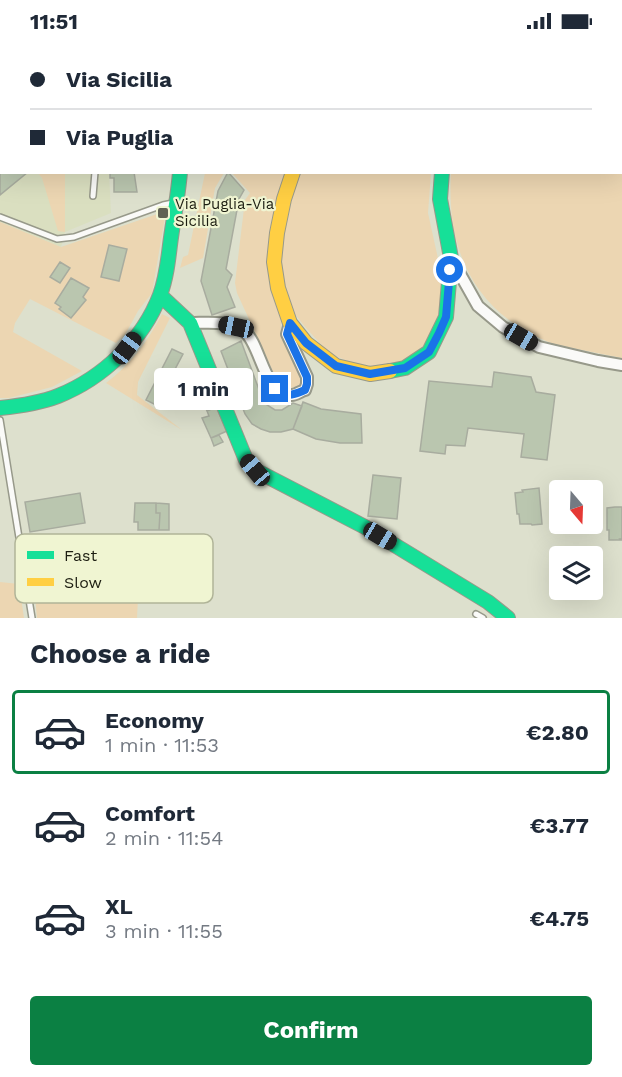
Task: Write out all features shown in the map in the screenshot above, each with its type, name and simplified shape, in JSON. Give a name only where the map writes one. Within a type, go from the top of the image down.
[{"type":"street","points":[[0,408],[30,404],[81,385],[103,370],[127,348],[160,296],[180,174]]},
{"type":"street","points":[[177,202],[187,174]]},
{"type":"street","points":[[292,174],[284,199],[274,262],[290,323],[306,343],[336,366],[370,374],[405,368],[429,352],[446,317],[451,258],[440,199],[442,174]]},
{"type":"street","points":[[451,258],[478,306],[503,327],[539,347],[598,362],[622,365]]},
{"type":"street","points":[[160,296],[190,323],[246,460],[255,470],[365,527],[488,602],[508,618]]},
{"type":"street","points":[[190,323],[222,324],[236,327],[247,333],[275,389],[292,395],[305,390],[307,377],[287,334],[290,323]]},
{"type":"lane","points":[[93,196],[95,174]]},
{"type":"lane","points":[[0,217],[57,239],[74,237],[177,202]]},
{"type":"lane","points":[[0,420],[18,534]]},
{"type":"lane","points":[[30,603],[32,618]]},
{"type":"lane","points":[[476,614],[483,618]]},
{"type":"shaded area","points":[[0,174],[39,174],[65,232],[61,247],[0,222]]},
{"type":"shaded area","points":[[39,174],[65,174],[65,232],[58,231]]},
{"type":"shaded area","points":[[65,174],[109,174],[111,213],[65,232]]},
{"type":"shaded area","points":[[205,174],[223,174],[215,188],[203,258],[180,268],[183,257],[188,255]]},
{"type":"shaded area","points":[[233,174],[287,174],[280,197],[283,318],[281,333],[302,382],[297,388],[289,390],[283,387],[276,378],[237,293],[235,283],[245,200],[250,193]]},
{"type":"shaded area","points":[[299,174],[431,174],[428,213],[442,287],[436,331],[424,345],[404,362],[381,367],[352,363],[329,353],[294,313],[282,275],[280,250],[287,208]]},
{"type":"shaded area","points":[[451,174],[622,174],[622,358],[554,344],[527,332],[504,316],[471,278],[461,255],[454,229]]},
{"type":"shaded area","points":[[166,211],[152,293],[138,311],[126,333],[116,343],[30,299],[15,323],[13,332],[82,371],[52,387],[9,398],[0,398],[0,222],[61,247]]},
{"type":"shaded area","points":[[162,314],[170,318],[138,382],[137,395],[182,430],[106,383],[138,352]]},
{"type":"shaded area","points":[[0,582],[15,584],[15,603],[22,603],[24,618],[0,618]]},
{"type":"shaded area","points":[[36,603],[138,603],[137,618],[37,618]]},
{"type":"building","points":[[0,174],[26,174],[0,195]]},
{"type":"building","points":[[110,174],[134,174],[137,192],[114,192],[114,178],[110,178]]},
{"type":"building","points":[[227,174],[230,174],[244,190],[239,199],[226,269],[232,275],[227,287],[235,307],[212,315],[201,281],[218,191]]},
{"type":"building","points":[[109,245],[127,249],[119,281],[101,277]]},
{"type":"building","points":[[60,262],[70,268],[60,283],[50,277]]},
{"type":"building","points":[[71,278],[89,288],[83,297],[86,300],[71,318],[55,303]]},
{"type":"building","points":[[241,341],[264,403],[275,410],[282,410],[293,403],[302,406],[293,429],[270,432],[252,424],[245,414],[221,351]]},
{"type":"building","points":[[172,349],[183,354],[156,405],[146,400]]},
{"type":"building","points":[[494,372],[531,377],[536,392],[555,395],[547,460],[521,457],[524,434],[468,428],[465,446],[446,445],[445,454],[420,451],[429,381],[492,387]]},
{"type":"building","points":[[207,385],[216,407],[207,411],[200,388]]},
{"type":"building","points":[[303,402],[321,409],[361,414],[362,443],[340,443],[316,439],[293,429]]},
{"type":"building","points":[[216,407],[227,431],[211,438],[202,418],[209,416],[207,411]]},
{"type":"building","points":[[219,435],[223,442],[214,446],[211,438]]},
{"type":"building","points":[[373,475],[401,478],[397,519],[368,516]]},
{"type":"building","points":[[539,488],[542,524],[520,524],[515,493]]},
{"type":"building","points":[[80,493],[85,523],[30,532],[25,502]]},
{"type":"building","points":[[135,503],[156,503],[156,513],[160,513],[159,530],[138,530],[138,522],[134,522]]},
{"type":"building","points":[[156,503],[169,504],[169,530],[159,530],[160,513],[156,513]]},
{"type":"building","points":[[622,507],[622,539],[609,540],[607,508]]},
{"type":"traffic: fast","points":[[0,408],[44,401],[75,388],[106,368],[132,342],[153,312],[164,283],[180,174]]},
{"type":"traffic: fast","points":[[390,371],[405,368],[429,352],[446,317],[451,258],[440,199],[442,174]]},
{"type":"traffic: fast","points":[[160,295],[190,323],[246,460],[255,470],[365,527],[488,602],[508,618]]},
{"type":"traffic: slow","points":[[292,174],[284,199],[274,262],[278,288],[290,323],[306,343],[336,366],[370,374],[390,371]]},
{"type":"place","name":"Via Puglia-Via Sicilia","points":[[163,213]]},
{"type":"route","points":[[275,389],[292,395],[305,390],[307,384],[307,377],[287,334],[290,323],[306,343],[336,366],[370,374],[405,368],[429,352],[446,317],[450,270]]}]
